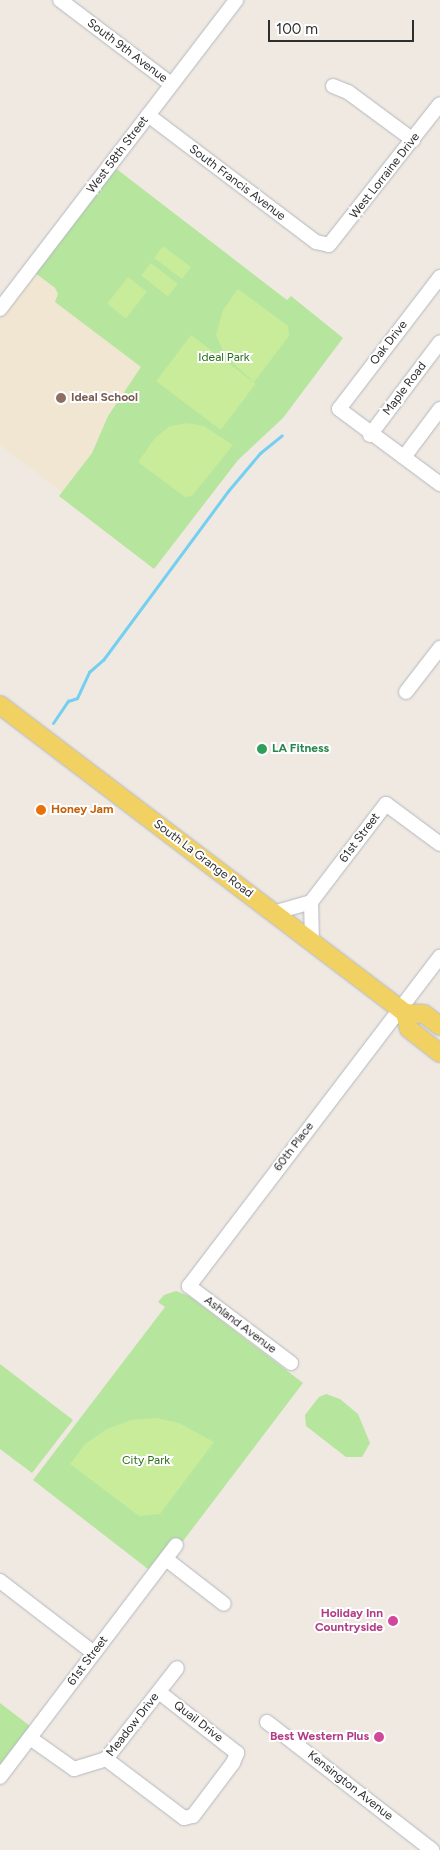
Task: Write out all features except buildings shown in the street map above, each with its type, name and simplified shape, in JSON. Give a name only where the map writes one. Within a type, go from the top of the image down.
[{"type":"main road","name":"South La Grange Road","points":[[0,705],[403,1011],[424,1014],[440,1026]]},
{"type":"main road","name":"South La Grange Road","points":[[403,1011],[409,1029],[440,1052]]},
{"type":"street","name":"South 9th Avenue","points":[[60,0],[171,84]]},
{"type":"street","name":"West 58th Street","points":[[0,309],[236,0]]},
{"type":"street","points":[[333,86],[348,92],[412,140]]},
{"type":"street","name":"West Lorraine Drive","points":[[329,245],[440,104]]},
{"type":"street","name":"South Francis Avenue","points":[[148,115],[316,242],[329,245]]},
{"type":"street","name":"Oak Drive","points":[[370,435],[339,410],[440,277]]},
{"type":"street","name":"Maple Road","points":[[370,435],[440,342]]},
{"type":"street","points":[[404,457],[440,409]]},
{"type":"street","points":[[370,435],[440,484]]},
{"type":"street","points":[[406,692],[440,648]]},
{"type":"street","name":"61st Street","points":[[311,902],[386,804],[440,844]]},
{"type":"street","points":[[273,912],[311,902],[312,942]]},
{"type":"street","points":[[403,1011],[440,957]]},
{"type":"street","name":"60th Place","points":[[189,1286],[403,1011]]},
{"type":"street","name":"Ashland Avenue","points":[[189,1286],[292,1364]]},
{"type":"street","name":"61st Street","points":[[0,1777],[176,1545]]},
{"type":"street","points":[[166,1559],[224,1604]]},
{"type":"street","points":[[0,1581],[94,1653]]},
{"type":"street","name":"Meadow Drive","points":[[30,1738],[74,1769],[106,1759],[177,1668]]},
{"type":"street","name":"Quail Drive","points":[[106,1759],[184,1818],[193,1816],[233,1763],[237,1752],[159,1692]]},
{"type":"street","name":"Kensington Avenue","points":[[267,1722],[432,1850]]},
{"type":"shaded area","name":"Ideal School","points":[[34,272],[54,288],[58,294],[55,302],[141,367],[108,416],[92,453],[62,492],[0,445],[0,316]]},
{"type":"green space","name":"Ideal Park","points":[[114,167],[287,300],[291,296],[343,338],[283,418],[238,460],[154,569],[59,496],[92,453],[108,416],[141,367],[55,302],[58,294],[55,288],[34,272]]},
{"type":"green space","points":[[163,246],[191,267],[182,279],[154,258]]},
{"type":"green space","points":[[151,263],[178,284],[168,297],[141,276]]},
{"type":"green space","points":[[128,277],[147,292],[126,319],[107,304]]},
{"type":"green space","points":[[238,289],[288,326],[289,336],[254,382],[225,356],[216,335],[223,310]]},
{"type":"green space","points":[[191,335],[256,384],[221,430],[156,381]]},
{"type":"green space","points":[[187,423],[204,426],[233,445],[192,496],[185,497],[138,462],[155,438],[170,426]]},
{"type":"green space","name":"City Park","points":[[176,1291],[189,1296],[303,1383],[180,1545],[173,1540],[148,1569],[33,1480],[165,1307],[158,1302],[164,1295]]},
{"type":"green space","points":[[0,1364],[73,1420],[32,1473],[0,1449]]},
{"type":"green space","points":[[326,1394],[340,1399],[358,1414],[370,1443],[362,1457],[346,1457],[306,1426],[305,1415],[319,1397]]},
{"type":"green space","points":[[156,1418],[179,1423],[214,1442],[160,1514],[139,1516],[70,1464],[85,1444],[107,1429],[131,1420]]},
{"type":"green space","points":[[0,1703],[30,1726],[0,1765]]},
{"type":"waterway","points":[[53,723],[68,701],[77,698],[89,672],[103,660],[228,491],[260,453],[282,435]]},
{"type":"place","name":"Ideal School","points":[[61,398]]},
{"type":"place","name":"LA Fitness","points":[[262,749]]},
{"type":"place","name":"Honey Jam","points":[[41,810]]},
{"type":"place","name":"Holiday Inn Countryside","points":[[393,1621]]},
{"type":"place","name":"Best Western Plus","points":[[379,1737]]}]
